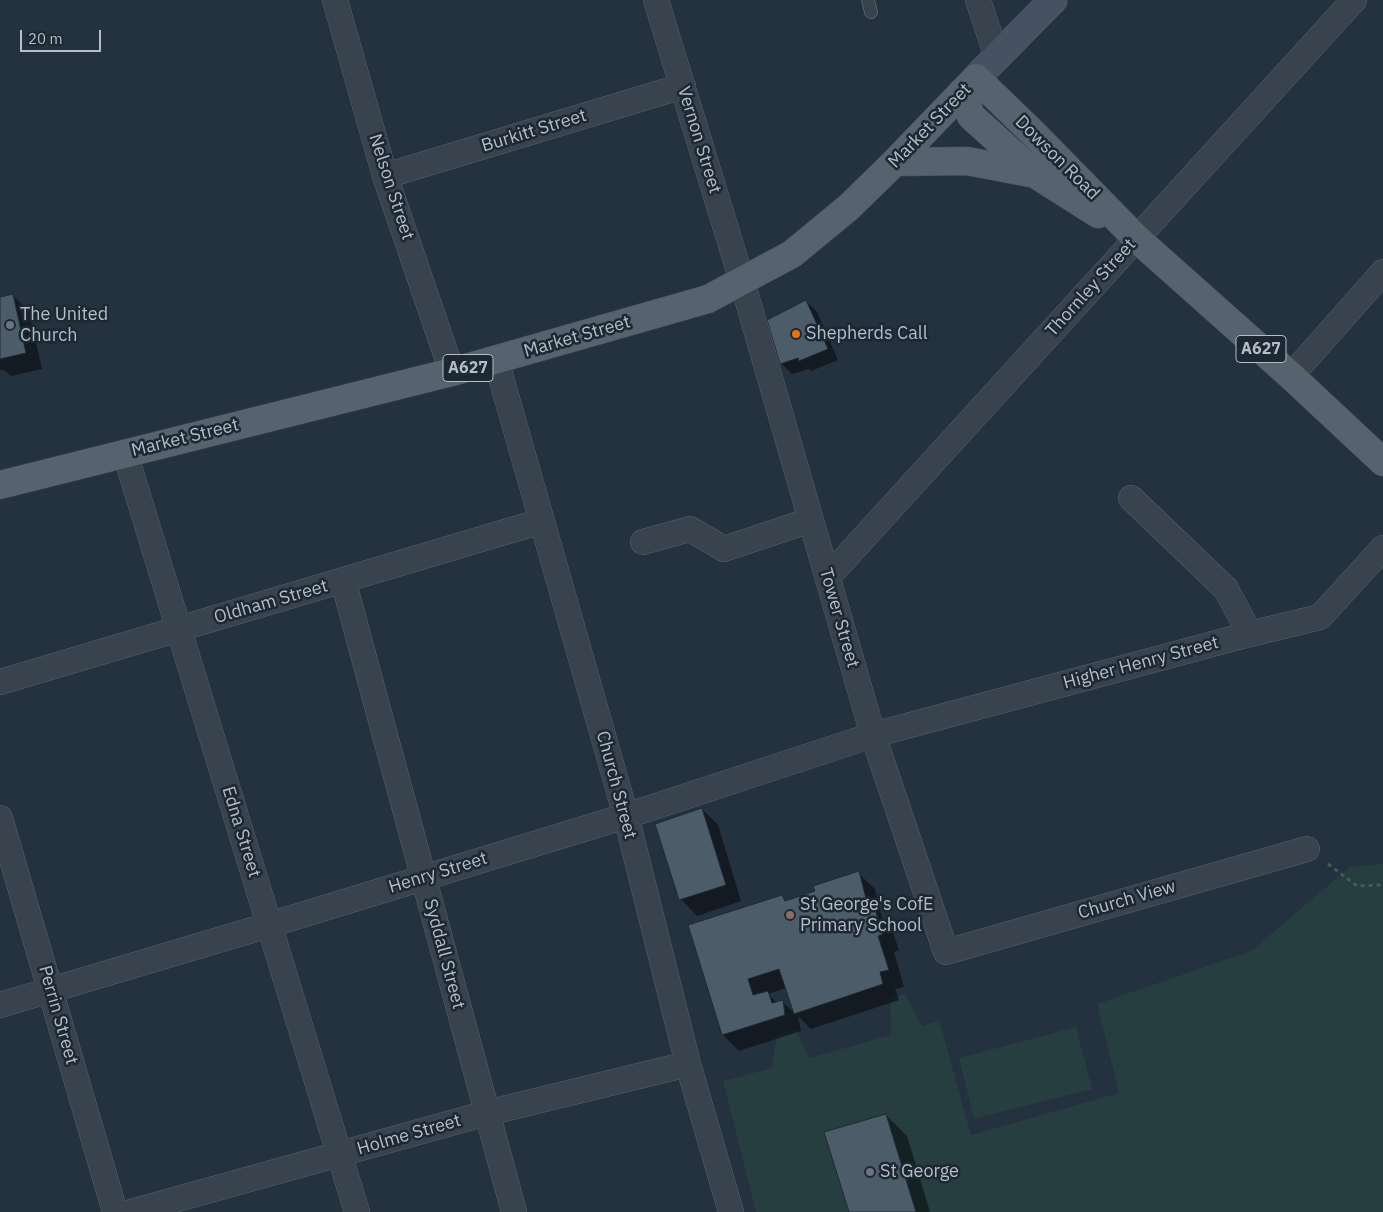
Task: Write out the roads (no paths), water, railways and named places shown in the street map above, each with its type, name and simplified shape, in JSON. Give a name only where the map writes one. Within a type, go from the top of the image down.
[{"type":"main road","name":"Market Street","points":[[0,485],[452,372],[708,299],[792,254],[849,207],[1053,0]]},
{"type":"main road","name":"Dowson Road","points":[[969,85],[1034,134],[1136,238],[1291,376],[1383,462]]},
{"type":"main road","name":"A627","points":[[969,85],[970,116],[1035,174]]},
{"type":"main road","name":"Dowson Road","points":[[895,162],[967,161],[1035,174],[1136,238]]},
{"type":"street","name":"Nelson Street","points":[[335,0],[386,176],[452,372]]},
{"type":"street","name":"Vernon Street","points":[[656,0],[742,281]]},
{"type":"street","points":[[978,0],[997,57]]},
{"type":"street","name":"Thornley Street","points":[[828,577],[1354,0]]},
{"type":"street","name":"Burkitt Street","points":[[386,176],[682,86]]},
{"type":"street","points":[[1291,376],[1383,272]]},
{"type":"street","name":"Tower Street","points":[[742,281],[873,735],[946,952]]},
{"type":"street","name":"Church Street","points":[[496,360],[626,816],[688,1064],[731,1212]]},
{"type":"street","name":"Edna Street","points":[[125,453],[357,1212]]},
{"type":"street","points":[[1131,498],[1226,588],[1250,634]]},
{"type":"street","points":[[643,542],[690,529],[724,549],[811,520]]},
{"type":"street","name":"Oldham Street","points":[[0,682],[542,521]]},
{"type":"street","name":"Higher Henry Street","points":[[873,735],[1320,617],[1383,548]]},
{"type":"street","name":"Syddall Street","points":[[343,580],[514,1212]]},
{"type":"street","name":"Henry Street","points":[[0,1005],[626,816],[873,735]]},
{"type":"street","name":"Perrin Street","points":[[0,818],[115,1212]]},
{"type":"street","name":"Church View","points":[[946,952],[1307,849]]},
{"type":"street","name":"Holme Street","points":[[131,1212],[488,1113],[688,1064]]},
{"type":"place","name":"The United Church","points":[[10,325]]},
{"type":"place","name":"Shepherds Call","points":[[796,334]]},
{"type":"place","name":"St George's CofE Primary School","points":[[790,915]]},
{"type":"place","name":"St George","points":[[870,1172]]}]
